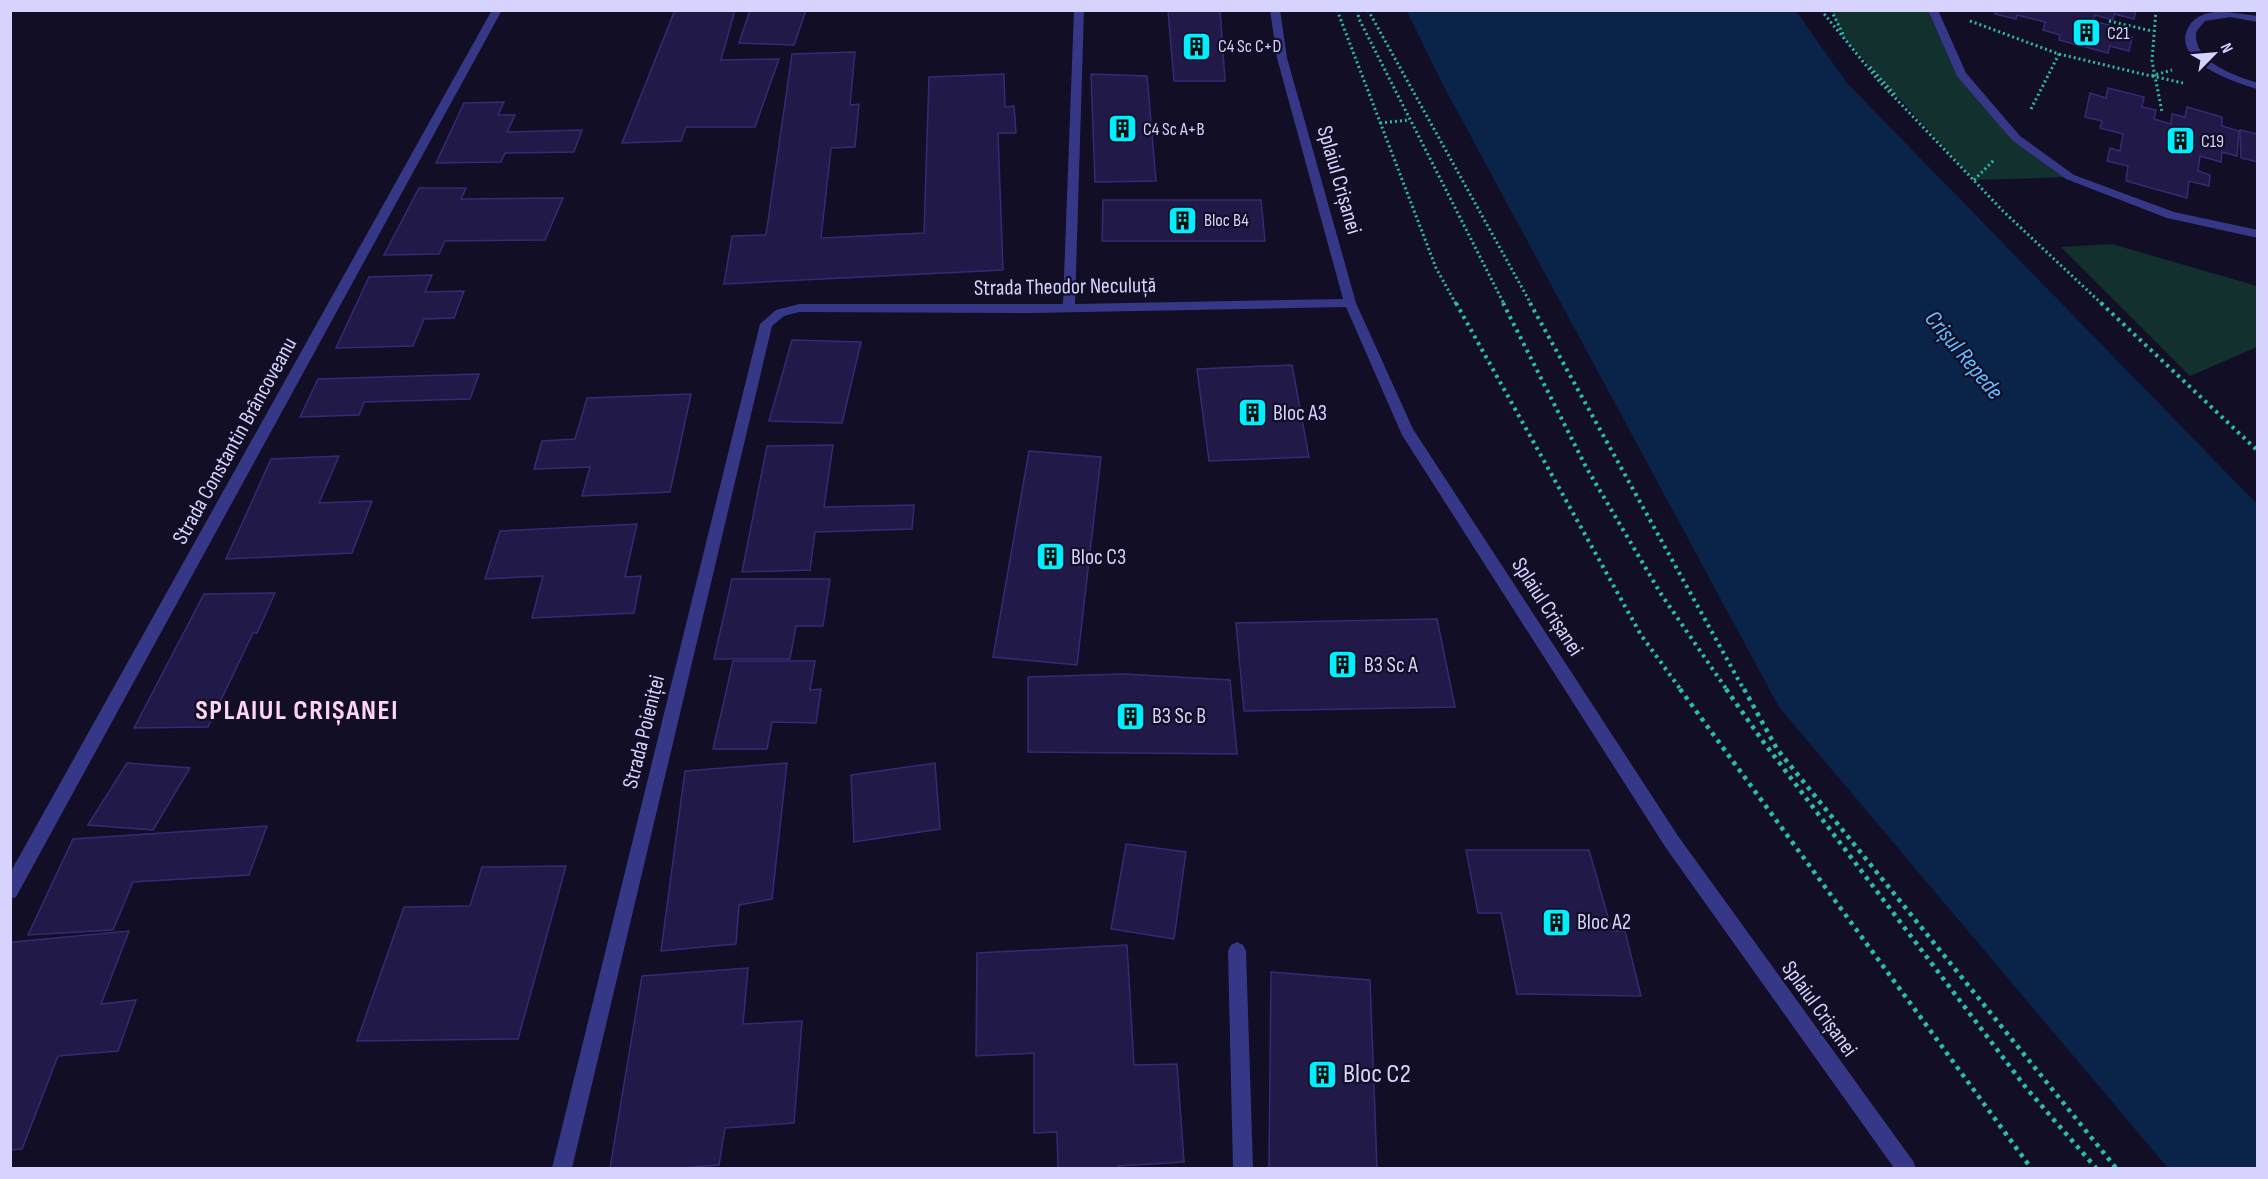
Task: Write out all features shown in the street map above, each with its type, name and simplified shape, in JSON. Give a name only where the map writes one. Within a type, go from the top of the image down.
[{"type":"street","name":"Strada Constantin Brâncoveanu","points":[[10,891],[497,10]]},
{"type":"street","points":[[1069,308],[1079,10]]},
{"type":"street","name":"Splaiul Crișanei","points":[[1275,10],[1282,58],[1350,303],[1407,431],[1672,842],[1906,1168]]},
{"type":"street","points":[[1933,10],[1961,74],[2016,138],[2070,177],[2171,215],[2258,234]]},
{"type":"street","points":[[2258,20],[2222,14],[2204,18],[2192,29],[2190,41],[2197,54],[2205,61],[2225,74],[2258,86]]},
{"type":"street","name":"Strada Theodor Neculuță","points":[[780,313],[799,308],[1069,308],[1350,303]]},
{"type":"street","name":"Strada Poieniței","points":[[562,1168],[758,354],[766,324],[780,313]]},
{"type":"street","points":[[1237,951],[1243,1168]]},
{"type":"path","points":[[1337,10],[1436,268],[1641,635],[1997,1125],[2031,1168]]},
{"type":"path","points":[[1357,10],[1359,19],[1409,120],[1586,467],[1661,594],[1762,740],[2026,1089],[2096,1168]]},
{"type":"path","points":[[1368,10],[1777,749],[2116,1168]]},
{"type":"path","points":[[1821,10],[1878,80],[2003,211],[2258,451]]},
{"type":"path","points":[[1831,10],[1852,48],[1974,180],[2258,451]]},
{"type":"path","points":[[2156,10],[2150,56],[2151,76],[2162,112]]},
{"type":"path","points":[[1962,18],[2060,54],[2151,76],[2205,61]]},
{"type":"path","points":[[2109,21],[2152,31]]},
{"type":"path","points":[[1380,123],[1409,120]]},
{"type":"green space","points":[[1831,11],[1933,11],[1961,74],[2016,138],[2070,177],[1974,180],[1845,39]]},
{"type":"green space","points":[[2112,244],[2257,286],[2257,347],[2190,376],[2061,247]]},
{"type":"water","name":"Crișul Repede","points":[[1407,11],[1796,11],[1847,83],[2257,504],[2257,1168],[2168,1168],[1779,707],[1441,81]]},
{"type":"building","points":[[675,10],[735,10],[721,60],[779,59],[755,127],[686,127],[681,141],[622,143]]},
{"type":"building","points":[[750,10],[806,10],[794,45],[739,43]]},
{"type":"building","name":"C4 Sc C+D","points":[[1168,10],[1220,10],[1225,81],[1174,81]]},
{"type":"building","name":"C21","points":[[1996,10],[2136,10],[2134,19],[2114,14],[2113,20],[2095,15],[2093,21],[2113,26],[2112,32],[2132,37],[2129,51],[2110,46],[2108,53],[2059,40],[2060,35],[2043,30],[2045,22],[2017,15],[2016,19],[1995,14]]},
{"type":"building","points":[[855,52],[850,105],[859,104],[855,147],[831,148],[821,238],[924,233],[929,77],[1004,74],[1005,107],[1014,106],[1016,133],[998,133],[1003,270],[724,284],[732,236],[766,235],[792,54]]},
{"type":"building","name":"C4 Sc A+B","points":[[1091,74],[1147,76],[1156,181],[1095,182]]},
{"type":"building","name":"C19","points":[[2108,88],[2144,97],[2142,107],[2156,110],[2154,119],[2171,124],[2172,114],[2185,117],[2187,107],[2222,117],[2222,126],[2239,131],[2237,156],[2222,152],[2221,162],[2200,156],[2198,171],[2210,175],[2209,186],[2189,181],[2187,198],[2126,181],[2128,166],[2107,161],[2110,148],[2120,151],[2123,134],[2100,128],[2102,121],[2085,117],[2090,93],[2106,98]]},
{"type":"building","points":[[504,102],[498,115],[515,115],[507,132],[582,130],[574,152],[505,153],[501,162],[436,163],[464,103]]},
{"type":"building","points":[[2240,130],[2258,134],[2258,162],[2241,158]]},
{"type":"building","points":[[419,188],[466,188],[461,199],[563,198],[545,240],[445,241],[439,254],[384,255]]},
{"type":"building","name":"Bloc B4","points":[[1103,200],[1261,200],[1265,241],[1102,241]]},
{"type":"building","points":[[432,275],[425,292],[464,291],[454,318],[424,319],[413,346],[336,348],[369,277]]},
{"type":"building","points":[[792,340],[861,342],[842,423],[769,421]]},
{"type":"building","name":"Bloc A3","points":[[1292,365],[1309,457],[1209,461],[1197,369]]},
{"type":"building","points":[[479,374],[470,399],[364,402],[359,415],[300,417],[318,379]]},
{"type":"building","points":[[691,394],[670,492],[582,496],[590,467],[534,469],[542,441],[575,439],[587,398]]},
{"type":"building","points":[[833,445],[824,507],[914,505],[912,529],[815,532],[810,570],[742,572],[767,446]]},
{"type":"building","name":"Bloc C3","points":[[1029,451],[1101,457],[1077,665],[993,657]]},
{"type":"building","points":[[339,456],[319,503],[372,501],[352,553],[226,559],[271,459]]},
{"type":"building","points":[[637,524],[625,577],[641,576],[634,613],[532,618],[543,576],[485,579],[500,531]]},
{"type":"building","points":[[732,579],[830,579],[823,626],[796,626],[790,659],[714,659]]},
{"type":"building","points":[[275,593],[208,727],[134,728],[204,594]]},
{"type":"building","name":"B3 Sc A","points":[[1437,619],[1455,707],[1244,711],[1236,623]]},
{"type":"building","points":[[733,661],[815,661],[810,690],[821,689],[816,723],[772,722],[767,749],[713,749]]},
{"type":"building","name":"B3 Sc B","points":[[1124,674],[1230,680],[1237,754],[1028,752],[1028,677]]},
{"type":"building","points":[[127,763],[190,768],[153,830],[88,825]]},
{"type":"building","points":[[787,763],[772,899],[739,905],[736,944],[661,951],[685,771]]},
{"type":"building","points":[[935,763],[940,829],[854,842],[851,775]]},
{"type":"building","points":[[267,826],[249,875],[133,882],[113,930],[28,935],[73,839]]},
{"type":"building","points":[[1126,844],[1186,852],[1174,939],[1111,929]]},
{"type":"building","name":"Bloc A2","points":[[1466,850],[1589,850],[1612,931],[1625,931],[1641,996],[1517,994],[1501,913],[1478,913]]},
{"type":"building","points":[[566,866],[518,1039],[357,1041],[404,907],[470,906],[482,867]]},
{"type":"building","points":[[129,931],[101,1004],[136,1000],[118,1051],[58,1056],[22,1149],[10,1150],[10,947],[13,942]]},
{"type":"building","points":[[1127,945],[1134,1065],[1177,1064],[1184,1162],[1118,1166],[1119,1168],[1058,1168],[1057,1132],[1034,1133],[1034,1053],[976,1056],[977,953]]},
{"type":"building","points":[[748,968],[743,1024],[802,1021],[794,1123],[725,1128],[719,1165],[678,1168],[610,1168],[642,976]]},
{"type":"building","name":"Bloc C2","points":[[1271,972],[1370,980],[1377,1168],[1269,1168]]},
{"type":"place","name":"C21","points":[[2086,33]]},
{"type":"place","name":"C4 Sc C+D","points":[[1197,46]]},
{"type":"place","name":"C4 Sc A+B","points":[[1122,129]]},
{"type":"place","name":"C19","points":[[2180,141]]},
{"type":"place","name":"Bloc B4","points":[[1183,220]]},
{"type":"place","name":"Bloc A3","points":[[1252,413]]},
{"type":"place","name":"Bloc C3","points":[[1050,557]]},
{"type":"place","name":"B3 Sc A","points":[[1343,665]]},
{"type":"place","name":"B3 Sc B","points":[[1131,716]]},
{"type":"place","name":"Bloc A2","points":[[1556,922]]},
{"type":"place","name":"Bloc C2","points":[[1322,1074]]},
{"type":"district","name":"SPLAIUL CRIȘANEI","points":[[297,710]]}]
